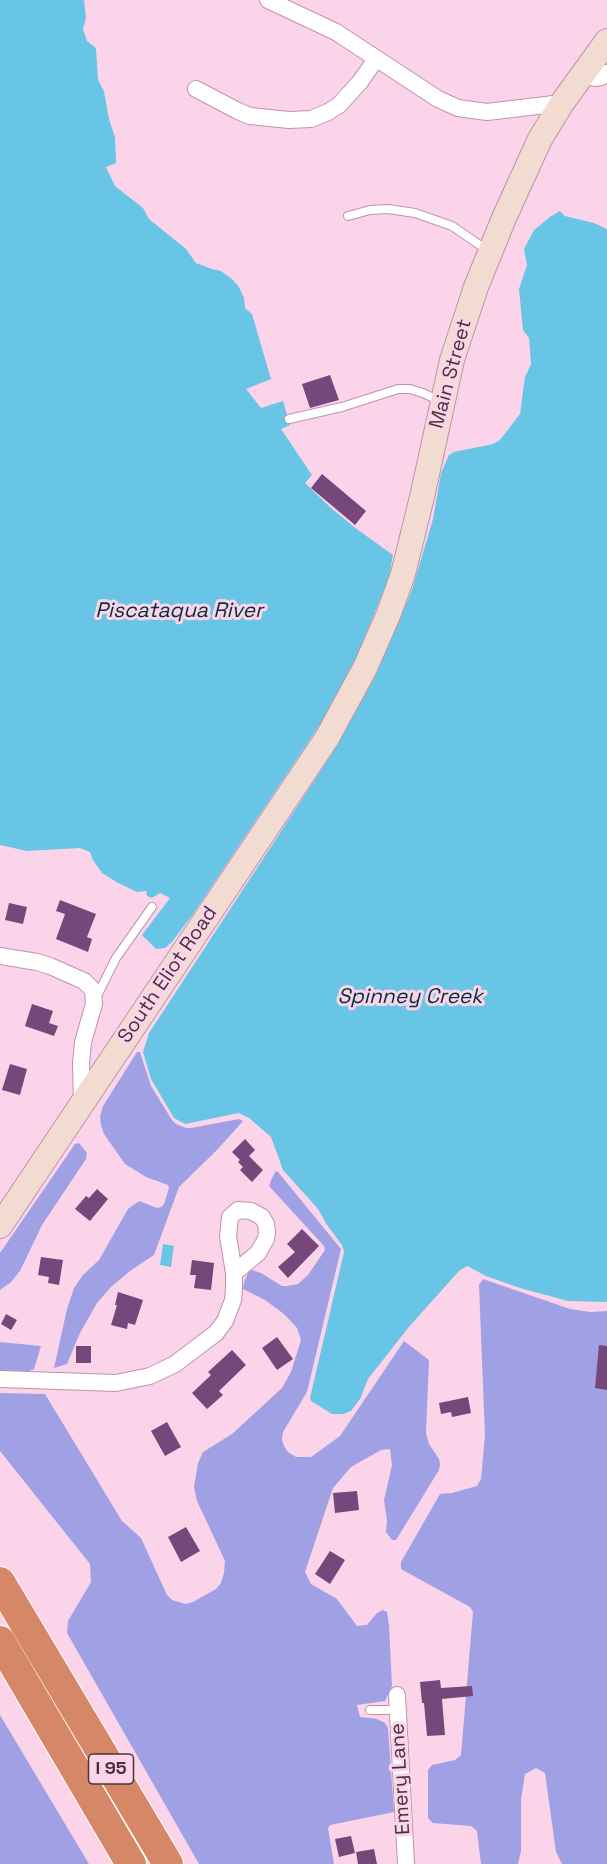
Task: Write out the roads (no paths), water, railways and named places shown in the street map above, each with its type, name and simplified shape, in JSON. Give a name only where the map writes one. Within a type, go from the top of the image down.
[{"type":"highway","name":"I 95","points":[[0,1582],[168,1864]]},
{"type":"highway","name":"I 95","points":[[0,1641],[131,1864]]},
{"type":"main road","name":"Main Street","points":[[336,724],[369,659],[403,574],[460,333],[490,252],[540,139],[581,75],[607,41]]},
{"type":"main road","name":"South Eliot Road","points":[[0,1226],[336,724]]},
{"type":"street","points":[[268,0],[336,32],[438,99],[458,108],[487,112],[562,103]]},
{"type":"street","points":[[196,89],[250,116],[289,120],[311,118],[339,105],[360,82],[376,59]]},
{"type":"street","points":[[581,75],[595,78],[607,73]]},
{"type":"street","points":[[0,956],[37,962],[84,981],[93,990],[94,1003],[83,1042],[82,1104]]},
{"type":"street","points":[[0,1379],[108,1384],[161,1372],[200,1346],[221,1327],[229,1313],[234,1273]]},
{"type":"street","name":"Emery Lane","points":[[397,1702],[406,1864]]},
{"type":"lane","points":[[348,216],[370,210],[388,209],[415,213],[452,226],[490,252]]},
{"type":"lane","points":[[288,419],[342,407],[398,389],[410,389],[442,402]]},
{"type":"lane","points":[[94,1003],[116,958],[152,907]]},
{"type":"lane","points":[[370,1710],[397,1702]]},
{"type":"water","name":"Piscataqua River","points":[[0,0],[84,0],[86,18],[83,29],[87,41],[96,48],[98,80],[104,91],[115,137],[116,163],[106,167],[115,186],[143,208],[149,219],[186,249],[196,263],[221,271],[239,287],[245,308],[252,314],[271,379],[246,389],[261,408],[283,401],[290,425],[281,429],[312,475],[305,483],[354,527],[393,555],[389,577],[355,660],[323,720],[193,914],[165,948],[156,949],[142,935],[170,898],[160,893],[152,898],[147,896],[146,891],[137,892],[118,883],[102,873],[90,852],[80,848],[27,851],[0,845]]},
{"type":"water","name":"Spinney Creek","points":[[560,211],[565,216],[594,223],[607,229],[607,1302],[568,1301],[520,1288],[486,1276],[467,1266],[459,1271],[408,1328],[368,1379],[360,1399],[351,1411],[332,1414],[311,1401],[310,1398],[344,1252],[342,1245],[318,1209],[283,1170],[271,1137],[249,1118],[239,1113],[185,1124],[174,1118],[151,1079],[143,1052],[149,1033],[333,752],[376,675],[412,590],[433,519],[441,473],[449,455],[493,444],[500,440],[520,414],[525,377],[531,364],[529,338],[523,330],[519,289],[527,265],[524,249],[534,230]]},
{"type":"water","points":[[163,1244],[174,1246],[171,1267],[160,1265]]}]
